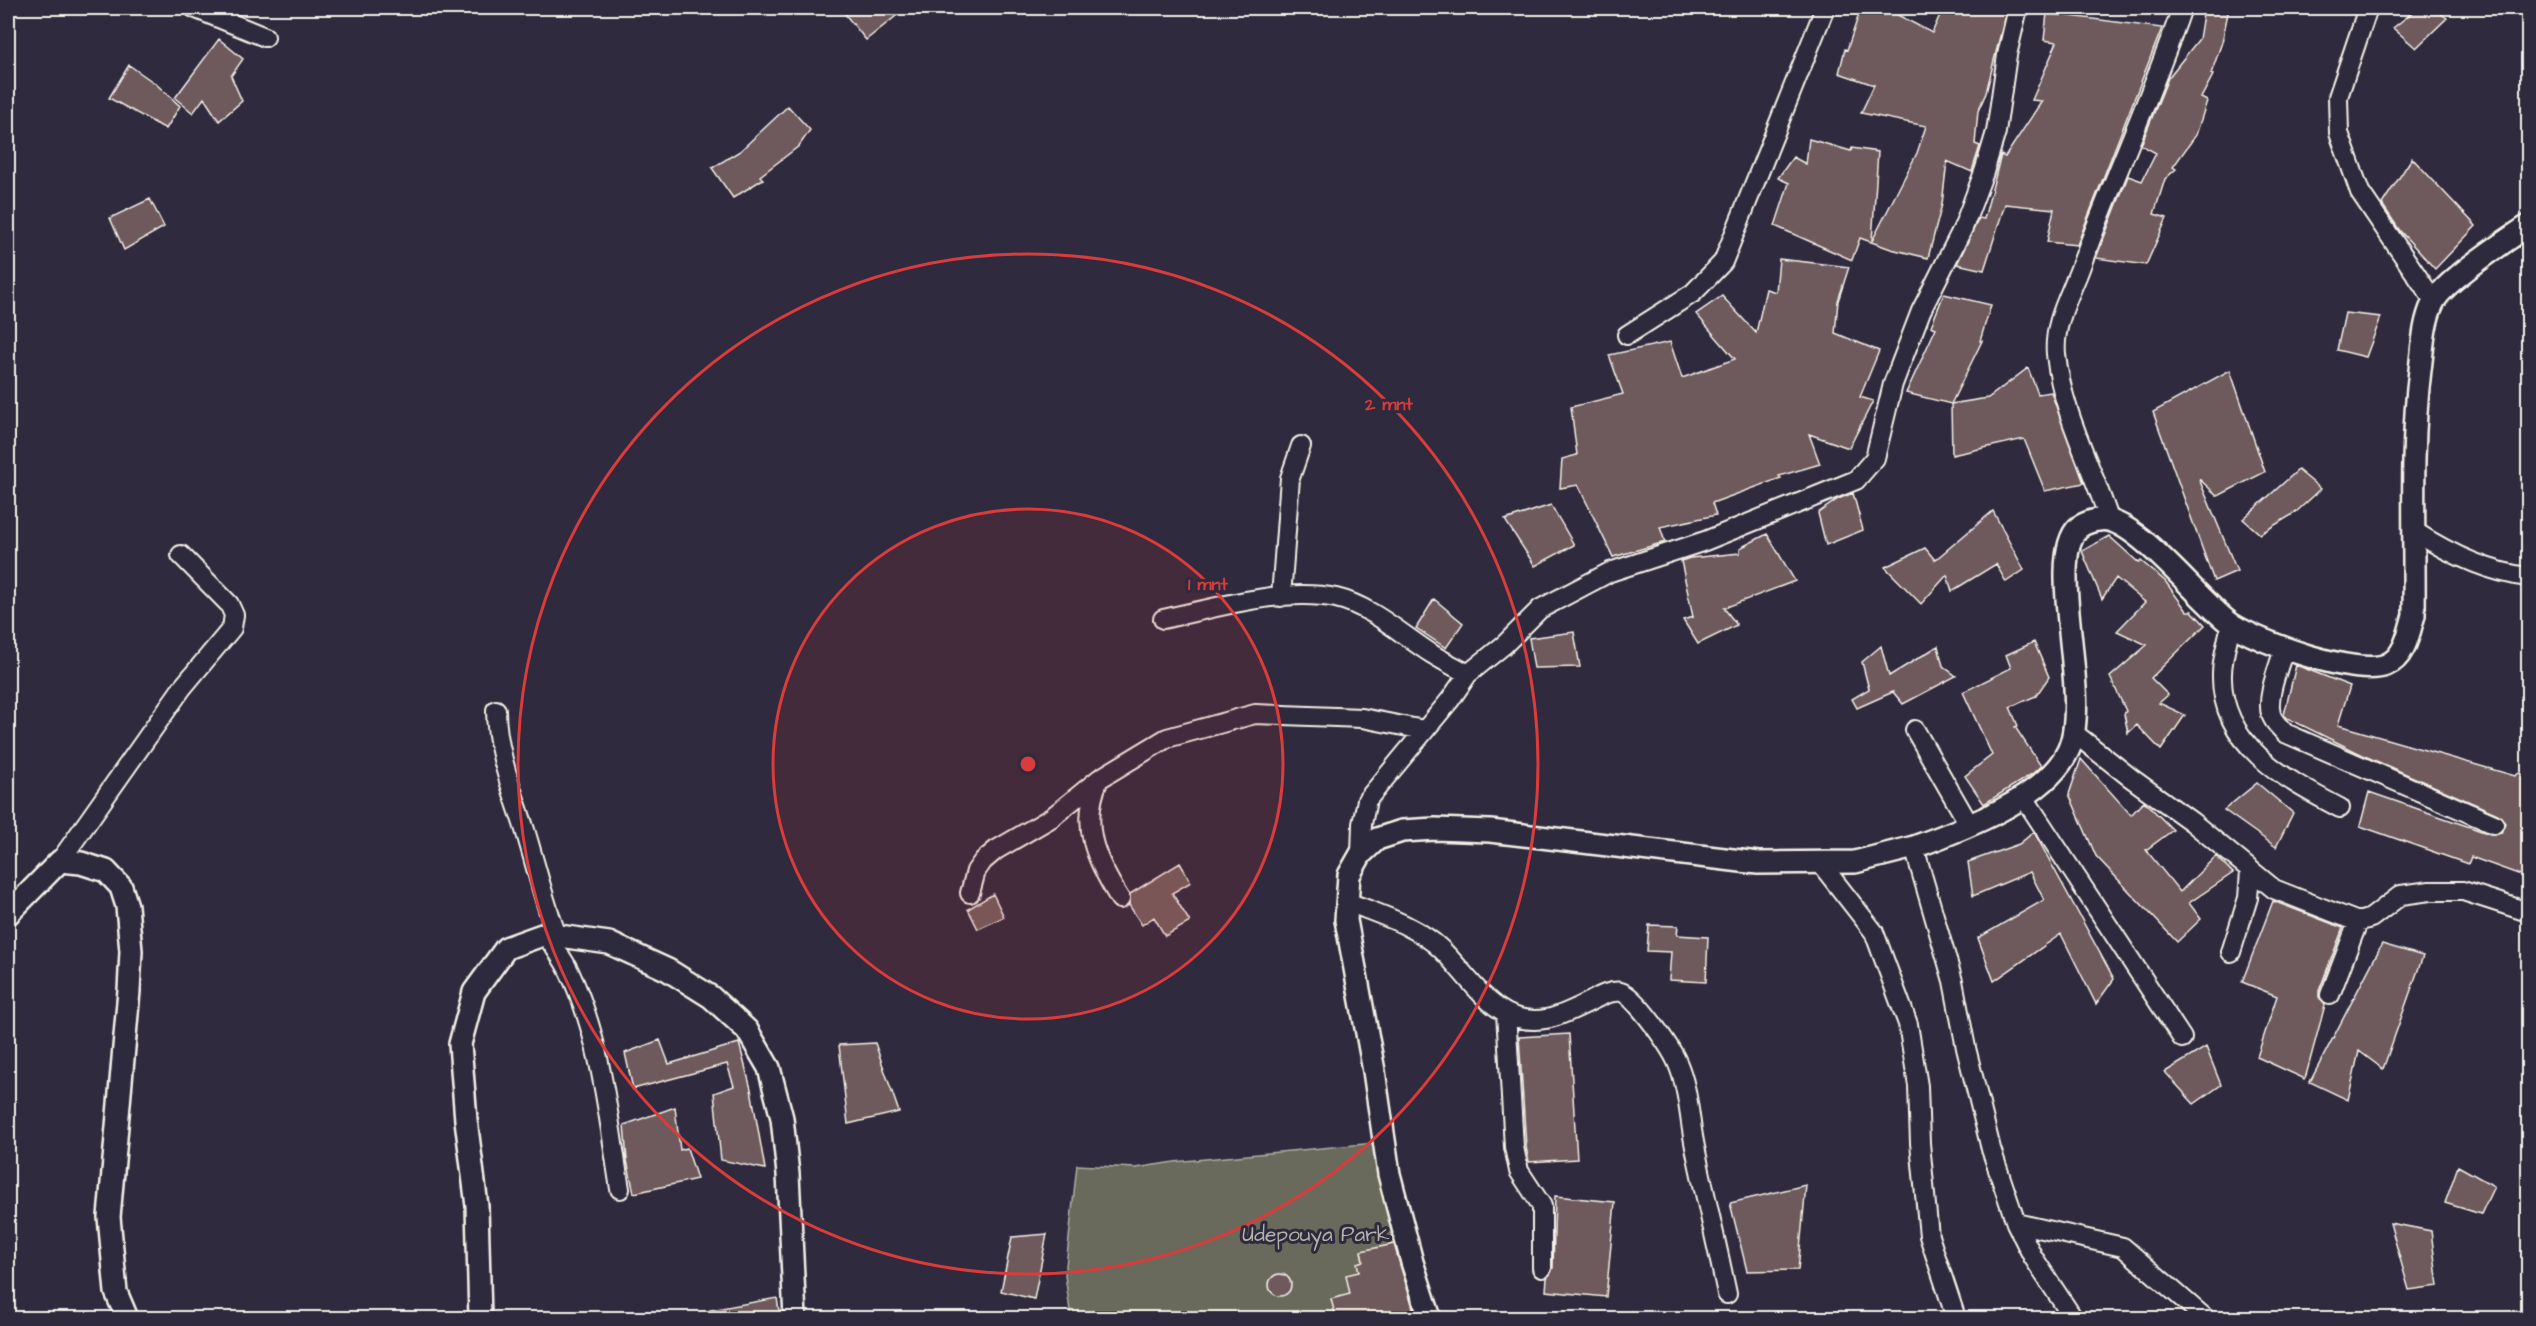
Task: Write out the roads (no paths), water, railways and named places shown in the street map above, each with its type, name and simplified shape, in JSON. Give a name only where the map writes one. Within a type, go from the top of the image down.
[{"type":"street","points":[[194,8],[265,38]]},
{"type":"street","points":[[1627,335],[1670,310],[1693,293],[1724,262],[1766,151],[1825,8]]},
{"type":"street","points":[[1361,854],[1362,824],[1367,800],[1450,700],[1468,674],[1504,644],[1540,609],[1610,572],[1705,541],[1856,480],[1875,458],[1897,374],[1921,311],[1963,228],[1984,172],[1996,132],[2007,55],[2018,8]]},
{"type":"street","points":[[2109,519],[2098,485],[2075,434],[2061,390],[2056,351],[2062,312],[2114,179],[2159,73],[2182,8]]},
{"type":"street","points":[[2367,8],[2338,97],[2338,133],[2360,192],[2434,301]]},
{"type":"street","points":[[1430,1318],[1412,1262],[1389,1174],[1374,1071],[1346,920],[1349,875],[1361,854],[1377,839],[1402,831],[1435,829],[1490,831],[1569,843],[1758,863],[1821,864],[1855,862],[1914,847],[1970,826],[2023,796],[2049,776],[2068,752],[2074,733],[2074,670],[2065,569],[2070,543],[2078,528],[2097,520],[2109,519],[2123,525],[2231,624],[2284,649],[2316,658],[2372,668],[2388,665],[2408,639],[2414,615],[2415,431],[2425,328],[2434,301],[2463,274],[2529,226]]},
{"type":"street","points":[[1281,597],[1290,478],[1301,446]]},
{"type":"street","points":[[2414,531],[2443,549],[2507,574],[2529,577]]},
{"type":"street","points":[[8,914],[60,861],[182,688],[232,628],[234,615],[229,604],[181,555]]},
{"type":"street","points":[[1163,619],[1256,599],[1306,596],[1337,598],[1387,623],[1434,655],[1468,674]]},
{"type":"street","points":[[2231,624],[2222,674],[2225,710],[2236,731],[2262,761],[2340,808]]},
{"type":"street","points":[[2284,649],[2273,683],[2270,711],[2285,733],[2494,824]]},
{"type":"street","points":[[496,710],[496,724],[551,935],[584,1004],[597,1058],[621,1189]]},
{"type":"street","points":[[970,893],[976,871],[982,861],[996,850],[1051,818],[1100,779],[1167,738],[1255,714],[1362,718],[1424,730]]},
{"type":"street","points":[[1915,730],[1970,826]]},
{"type":"street","points":[[2074,733],[2192,822],[2274,889],[2358,922],[2371,918],[2401,895],[2430,891],[2463,891],[2529,912]]},
{"type":"street","points":[[1100,779],[1094,791],[1090,828],[1096,857],[1120,899]]},
{"type":"street","points":[[2023,796],[2182,1038]]},
{"type":"street","points":[[1914,847],[1953,981],[1990,1149],[2016,1223],[2033,1257],[2073,1318]]},
{"type":"street","points":[[60,861],[81,863],[106,871],[121,887],[127,906],[131,951],[130,981],[109,1217],[116,1292],[127,1318]]},
{"type":"street","points":[[1821,864],[1874,932],[1908,1024],[1917,1086],[1929,1236],[1956,1318]]},
{"type":"street","points":[[2231,952],[2248,898],[2250,871]]},
{"type":"street","points":[[1348,902],[1418,931],[1441,949],[1468,980],[1506,1012],[1537,1022],[1565,1014],[1604,994],[1620,992],[1629,995],[1677,1062],[1688,1101],[1694,1145],[1727,1294]]},
{"type":"street","points":[[2330,995],[2358,922]]},
{"type":"street","points":[[480,1318],[477,1206],[466,1120],[460,1044],[474,992],[506,948],[551,935],[609,943],[668,969],[711,997],[747,1030],[769,1068],[782,1118],[788,1174],[795,1318]]},
{"type":"street","points":[[1506,1012],[1514,1148],[1519,1171],[1542,1206],[1542,1268]]},
{"type":"street","points":[[2016,1223],[2123,1247],[2205,1318]]},
{"type":"park label","name":"Udepouya Park","points":[[1316,1234]]}]
